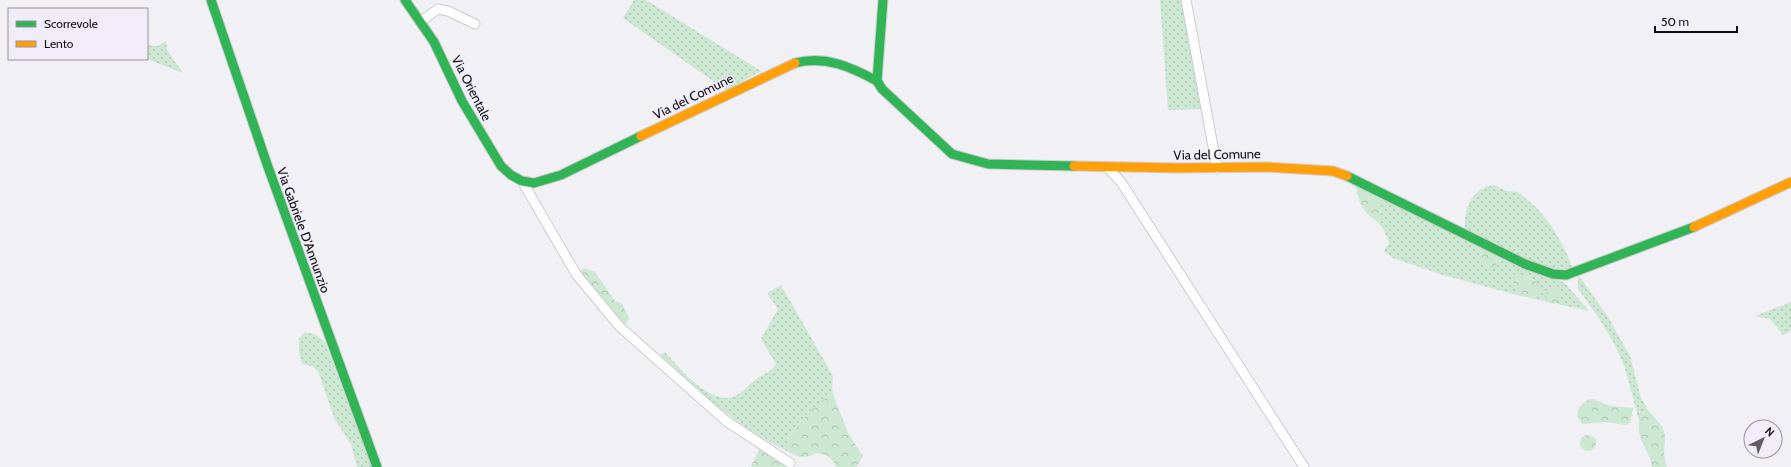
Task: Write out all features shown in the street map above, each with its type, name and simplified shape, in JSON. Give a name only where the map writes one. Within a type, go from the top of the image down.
[{"type":"street","name":"Via Gabriele D'Annunzio","points":[[211,0],[268,167],[377,467]]},
{"type":"street","name":"Via Orientale","points":[[405,0],[421,21],[434,42],[462,101],[501,166],[510,175],[522,181]]},
{"type":"street","points":[[877,81],[883,0]]},
{"type":"street","points":[[1186,0],[1217,168]]},
{"type":"street","points":[[421,21],[438,9],[448,11],[475,24]]},
{"type":"street","name":"Via del Comune","points":[[522,181],[534,183],[561,175],[790,64],[814,59],[833,62],[854,69],[877,81],[882,89],[952,154],[988,164],[1107,167],[1267,167],[1333,171],[1358,180],[1433,220],[1525,264],[1553,274],[1566,275],[1678,234],[1791,182]]},
{"type":"street","points":[[1107,167],[1121,182],[1304,467]]},
{"type":"street","points":[[522,181],[576,274],[619,326],[726,421],[790,463]]},
{"type":"green space","points":[[634,0],[646,0],[761,71],[726,90],[623,18]]},
{"type":"green space","points":[[1160,0],[1181,0],[1201,109],[1168,110]]},
{"type":"green space","points":[[166,41],[167,50],[183,73],[148,59],[148,45],[158,46]]},
{"type":"green space","points":[[1355,181],[1372,192],[1379,201],[1380,213],[1378,222],[1367,214],[1361,205]]},
{"type":"green space","points":[[1494,185],[1507,191],[1518,192],[1537,208],[1553,228],[1573,269],[1554,269],[1533,263],[1465,229],[1466,214],[1470,201],[1480,190]]},
{"type":"green space","points":[[1378,196],[1481,246],[1481,257],[1484,267],[1492,267],[1500,254],[1565,283],[1589,311],[1530,298],[1536,296],[1538,284],[1531,278],[1516,274],[1511,280],[1517,288],[1517,295],[1443,275],[1393,258],[1384,251],[1389,243],[1384,230],[1378,222]]},
{"type":"green space","points":[[1481,246],[1500,254],[1498,263],[1492,267],[1484,267],[1481,257]]},
{"type":"green space","points":[[584,268],[595,272],[615,301],[622,304],[629,318],[624,327],[580,272]]},
{"type":"green space","points":[[1516,274],[1538,283],[1541,290],[1539,293],[1534,297],[1517,295],[1517,288],[1511,280],[1511,276]]},
{"type":"green space","points":[[1578,274],[1608,317],[1630,356],[1641,398],[1649,412],[1643,412],[1640,424],[1625,368],[1616,347],[1599,318],[1578,289]]},
{"type":"green space","points":[[781,285],[833,376],[833,394],[814,407],[801,420],[788,441],[789,452],[736,421],[660,355],[665,352],[695,383],[714,395],[723,398],[732,397],[738,394],[772,369],[776,364],[761,339],[778,309],[767,293]]},
{"type":"green space","points":[[1550,289],[1556,289],[1560,293],[1560,299],[1556,303],[1550,303],[1546,299],[1546,293]]},
{"type":"green space","points":[[1791,302],[1791,331],[1783,335],[1770,319],[1755,316]]},
{"type":"green space","points":[[305,332],[316,335],[325,342],[372,467],[357,467],[351,444],[335,420],[318,371],[311,366],[302,364],[299,352],[299,338]]},
{"type":"green space","points":[[833,394],[848,433],[863,456],[856,467],[836,467],[831,458],[819,453],[802,457],[796,456],[789,452],[787,444],[794,430],[813,408]]},
{"type":"green space","points":[[1593,399],[1610,406],[1633,408],[1630,423],[1625,425],[1607,422],[1582,424],[1577,416],[1580,406],[1584,402]]},
{"type":"green space","points":[[1644,412],[1649,412],[1665,433],[1664,450],[1667,467],[1652,467],[1651,460],[1640,435],[1640,420]]},
{"type":"green space","points":[[1588,435],[1594,437],[1596,443],[1594,449],[1588,451],[1582,449],[1580,443],[1582,437]]},
{"type":"green space","points":[[760,447],[783,461],[787,467],[751,467]]},
{"type":"traffic: fast","points":[[211,0],[268,167],[377,467]]},
{"type":"traffic: fast","points":[[405,0],[434,42],[462,101],[501,166],[511,175],[522,181],[534,183],[561,175],[641,136]]},
{"type":"traffic: fast","points":[[883,0],[877,81],[882,89],[952,154],[988,164],[1074,166]]},
{"type":"traffic: fast","points":[[795,63],[817,60],[827,61],[848,67],[877,81]]},
{"type":"traffic: fast","points":[[1347,176],[1525,264],[1553,274],[1566,275],[1694,227]]},
{"type":"traffic: slow","points":[[641,136],[795,63]]},
{"type":"traffic: slow","points":[[1074,166],[1179,168],[1267,167],[1333,171],[1347,176]]},
{"type":"traffic: slow","points":[[1694,227],[1791,182]]}]
